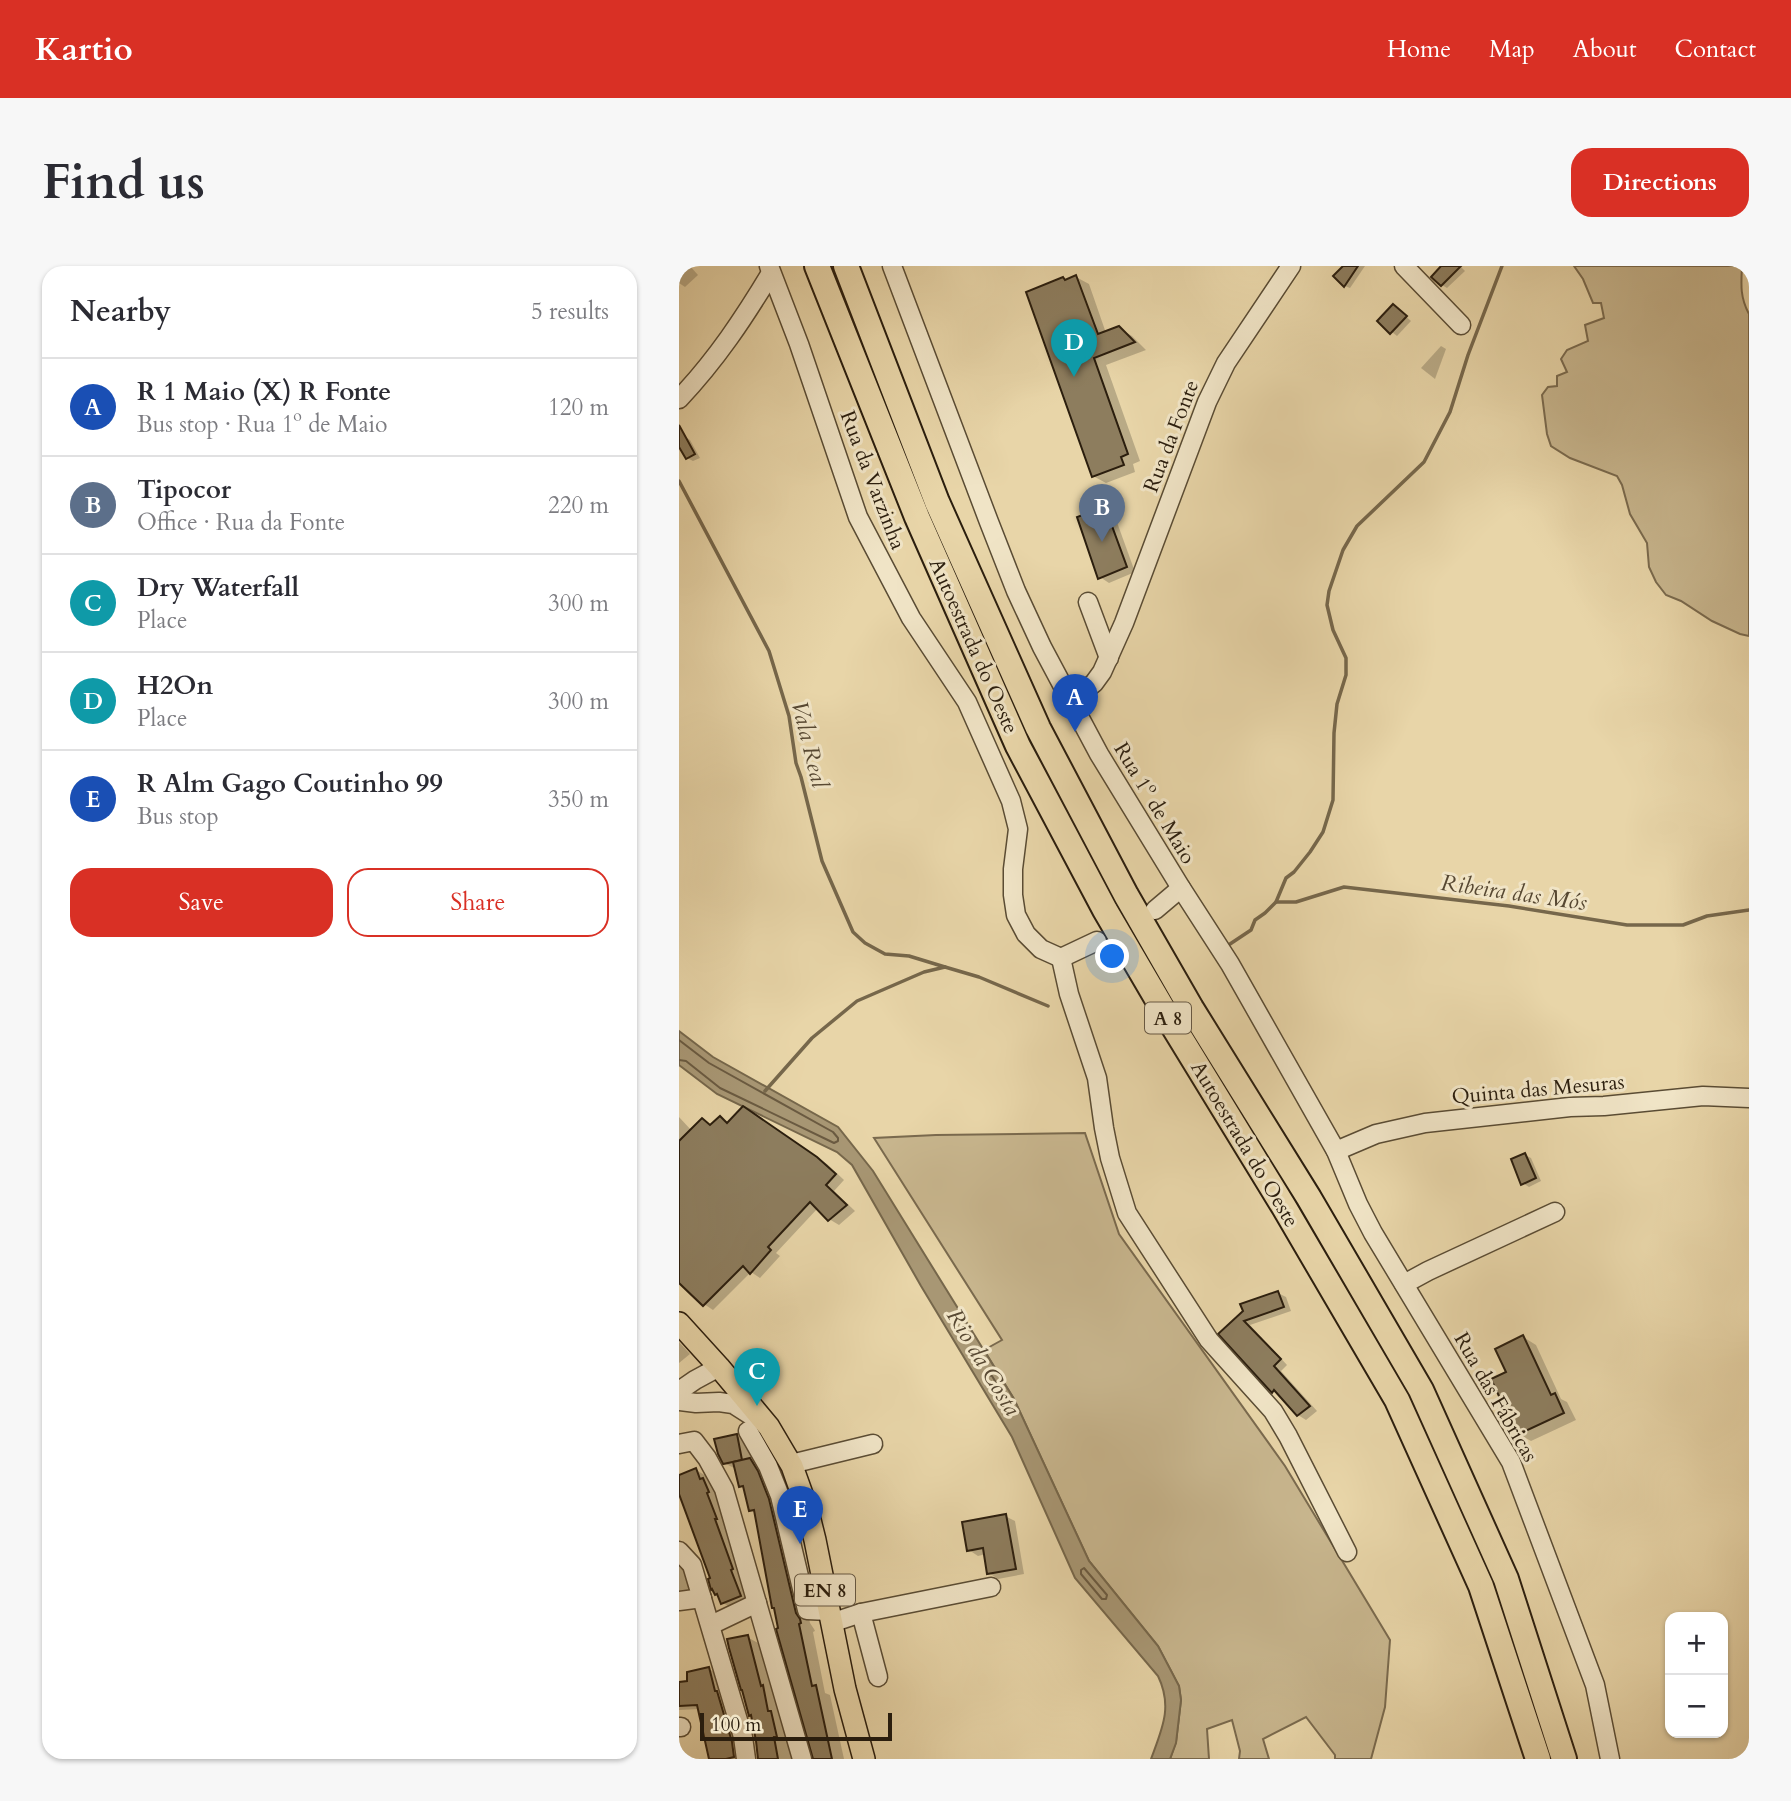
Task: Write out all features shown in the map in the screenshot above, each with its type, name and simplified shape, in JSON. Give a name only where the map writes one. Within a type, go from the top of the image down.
[{"type":"highway","name":"Autoestrada do Oeste","points":[[817,266],[917,517],[1018,746],[1105,910],[1397,1400],[1481,1586],[1538,1759]]},
{"type":"highway","name":"Autoestrada do Oeste","points":[[846,266],[937,502],[1038,728],[1126,895],[1191,1008],[1309,1198],[1421,1390],[1506,1579],[1564,1759]]},
{"type":"main road","name":"EN 8","points":[[679,1323],[719,1367],[759,1429],[791,1464],[810,1519],[855,1732],[864,1759]]},
{"type":"street","name":"Rua 1º de Maio","points":[[892,266],[1016,591],[1070,702],[1125,799],[1230,964],[1336,1151]]},
{"type":"street","name":"Rua da Fonte","points":[[1070,702],[1102,672],[1124,623],[1207,402],[1226,363],[1291,266]]},
{"type":"street","points":[[1404,266],[1461,325]]},
{"type":"street","points":[[679,399],[728,341],[770,270]]},
{"type":"street","name":"Rua da Varzinha","points":[[770,270],[858,517],[911,618],[967,702],[1011,801],[1018,829],[1013,869],[1016,915],[1026,934],[1041,949],[1061,958]]},
{"type":"street","points":[[1088,603],[1109,658]]},
{"type":"street","points":[[1155,910],[1181,888]]},
{"type":"street","points":[[1097,941],[1061,958],[1069,994],[1097,1079],[1106,1138],[1127,1213],[1209,1340],[1273,1411],[1289,1436],[1347,1552]]},
{"type":"street","name":"Quinta das Mesuras","points":[[1336,1151],[1376,1134],[1425,1123],[1703,1096],[1749,1098]]},
{"type":"street","name":"Rua das Fábricas","points":[[1336,1151],[1358,1204],[1404,1284],[1517,1459],[1595,1685],[1610,1759]]},
{"type":"street","points":[[1404,1284],[1428,1270],[1555,1212]]},
{"type":"street","points":[[695,1380],[702,1349]]},
{"type":"street","points":[[679,1391],[719,1367]]},
{"type":"street","points":[[687,1402],[709,1390],[719,1367]]},
{"type":"street","points":[[687,1402],[733,1404],[759,1429],[768,1466],[780,1496],[807,1610],[830,1617],[991,1587]]},
{"type":"street","points":[[679,1444],[694,1441],[724,1489],[802,1759]]},
{"type":"street","points":[[791,1464],[873,1444]]},
{"type":"street","points":[[679,1551],[692,1565],[743,1737],[746,1759]]},
{"type":"street","points":[[679,1601],[702,1598]]},
{"type":"street","points":[[711,1625],[757,1603]]},
{"type":"street","points":[[861,1613],[878,1677]]},
{"type":"shaded area","points":[[1574,266],[1742,266],[1741,285],[1749,314],[1749,636],[1712,621],[1681,601],[1666,595],[1649,567],[1647,543],[1630,514],[1617,476],[1570,458],[1551,446],[1542,395],[1548,387],[1557,386],[1557,376],[1567,372],[1561,359],[1567,350],[1588,341],[1585,325],[1604,318],[1601,303],[1593,303]]},
{"type":"shaded area","points":[[1085,1133],[1119,1234],[1285,1466],[1390,1640],[1385,1707],[1371,1759],[1335,1759],[1335,1755],[1306,1717],[1263,1739],[1269,1759],[1239,1759],[1240,1751],[1232,1720],[1207,1729],[1209,1759],[1170,1759],[1176,1742],[1181,1700],[1179,1686],[1158,1646],[1089,1561],[1014,1399],[984,1350],[1002,1340],[874,1138]]},
{"type":"water","name":"Rio da Costa","points":[[679,1031],[713,1057],[838,1127],[873,1171],[1014,1399],[1089,1561],[1158,1646],[1179,1686],[1181,1700],[1176,1743],[1170,1759],[1151,1759],[1162,1728],[1165,1708],[1165,1698],[1158,1676],[1075,1578],[1012,1437],[852,1165],[837,1152],[717,1094],[679,1065]]},
{"type":"building","points":[[1343,266],[1358,266],[1344,287],[1333,276]]},
{"type":"building","points":[[1441,266],[1461,266],[1441,286],[1431,277]]},
{"type":"building","points":[[1076,275],[1098,334],[1119,326],[1135,342],[1094,358],[1128,454],[1121,457],[1124,465],[1092,477],[1026,292],[1063,277],[1065,280]]},
{"type":"building","points":[[1393,304],[1407,316],[1390,334],[1377,321]]},
{"type":"building","points":[[679,425],[695,454],[686,459],[679,447]]},
{"type":"building","points":[[1105,507],[1127,567],[1098,579],[1077,517]]},
{"type":"building","points":[[743,1106],[817,1157],[836,1174],[826,1185],[847,1205],[828,1221],[810,1202],[768,1247],[771,1250],[750,1274],[743,1266],[703,1306],[679,1283],[679,1141],[702,1118],[710,1125],[720,1116],[727,1123]]},
{"type":"building","points":[[1525,1153],[1536,1178],[1521,1185],[1511,1159]]},
{"type":"building","points":[[1278,1291],[1284,1307],[1244,1321],[1281,1359],[1274,1366],[1310,1406],[1297,1416],[1218,1334],[1243,1311],[1240,1304]]},
{"type":"building","points":[[1523,1335],[1551,1395],[1555,1393],[1564,1413],[1517,1435],[1491,1379],[1506,1372],[1495,1349]]},
{"type":"building","points":[[737,1434],[742,1460],[723,1464],[714,1439]]},
{"type":"building","points":[[750,1458],[769,1499],[796,1613],[801,1623],[799,1624],[812,1686],[816,1685],[832,1759],[813,1759],[776,1629],[778,1628],[754,1510],[749,1511],[733,1462]]},
{"type":"building","points":[[696,1468],[709,1492],[707,1493],[715,1519],[741,1596],[721,1604],[717,1594],[711,1590],[710,1578],[679,1494],[679,1475]]},
{"type":"building","points":[[1006,1514],[1016,1569],[987,1574],[983,1548],[967,1551],[962,1522]]},
{"type":"building","points":[[748,1635],[768,1711],[771,1711],[777,1737],[774,1737],[778,1759],[758,1759],[751,1715],[749,1716],[729,1648],[727,1639]]},
{"type":"building","points":[[709,1667],[732,1742],[734,1757],[726,1759],[709,1759],[697,1705],[679,1706],[679,1682],[687,1681],[687,1672]]},
{"type":"waterway","points":[[1230,944],[1251,930],[1255,920],[1276,902],[1286,878],[1294,872],[1323,832],[1333,800],[1337,704],[1346,675],[1346,658],[1333,630],[1327,605],[1329,591],[1343,550],[1357,526],[1424,462],[1450,412],[1468,355],[1502,266]]},
{"type":"waterway","name":"Vala Real","points":[[679,481],[769,651],[789,716],[796,763],[822,861],[853,932],[865,943],[885,954],[909,956],[945,967]]},
{"type":"waterway","name":"Ribeira das Mós","points":[[1276,902],[1296,902],[1344,887],[1509,906],[1627,925],[1683,925],[1707,916],[1749,910]]},
{"type":"waterway","points":[[765,1091],[812,1038],[857,1001],[924,972],[945,967],[979,977],[1048,1006]]},
{"type":"place","name":"H2On","points":[[1074,377]]},
{"type":"place","name":"Tipocor","points":[[1102,542]]},
{"type":"place","name":"R 1 Maio (X) R Fonte","points":[[1075,732]]},
{"type":"place","name":"Dry Waterfall","points":[[757,1406]]},
{"type":"place","name":"R Alm Gago Coutinho 99","points":[[800,1544]]}]
